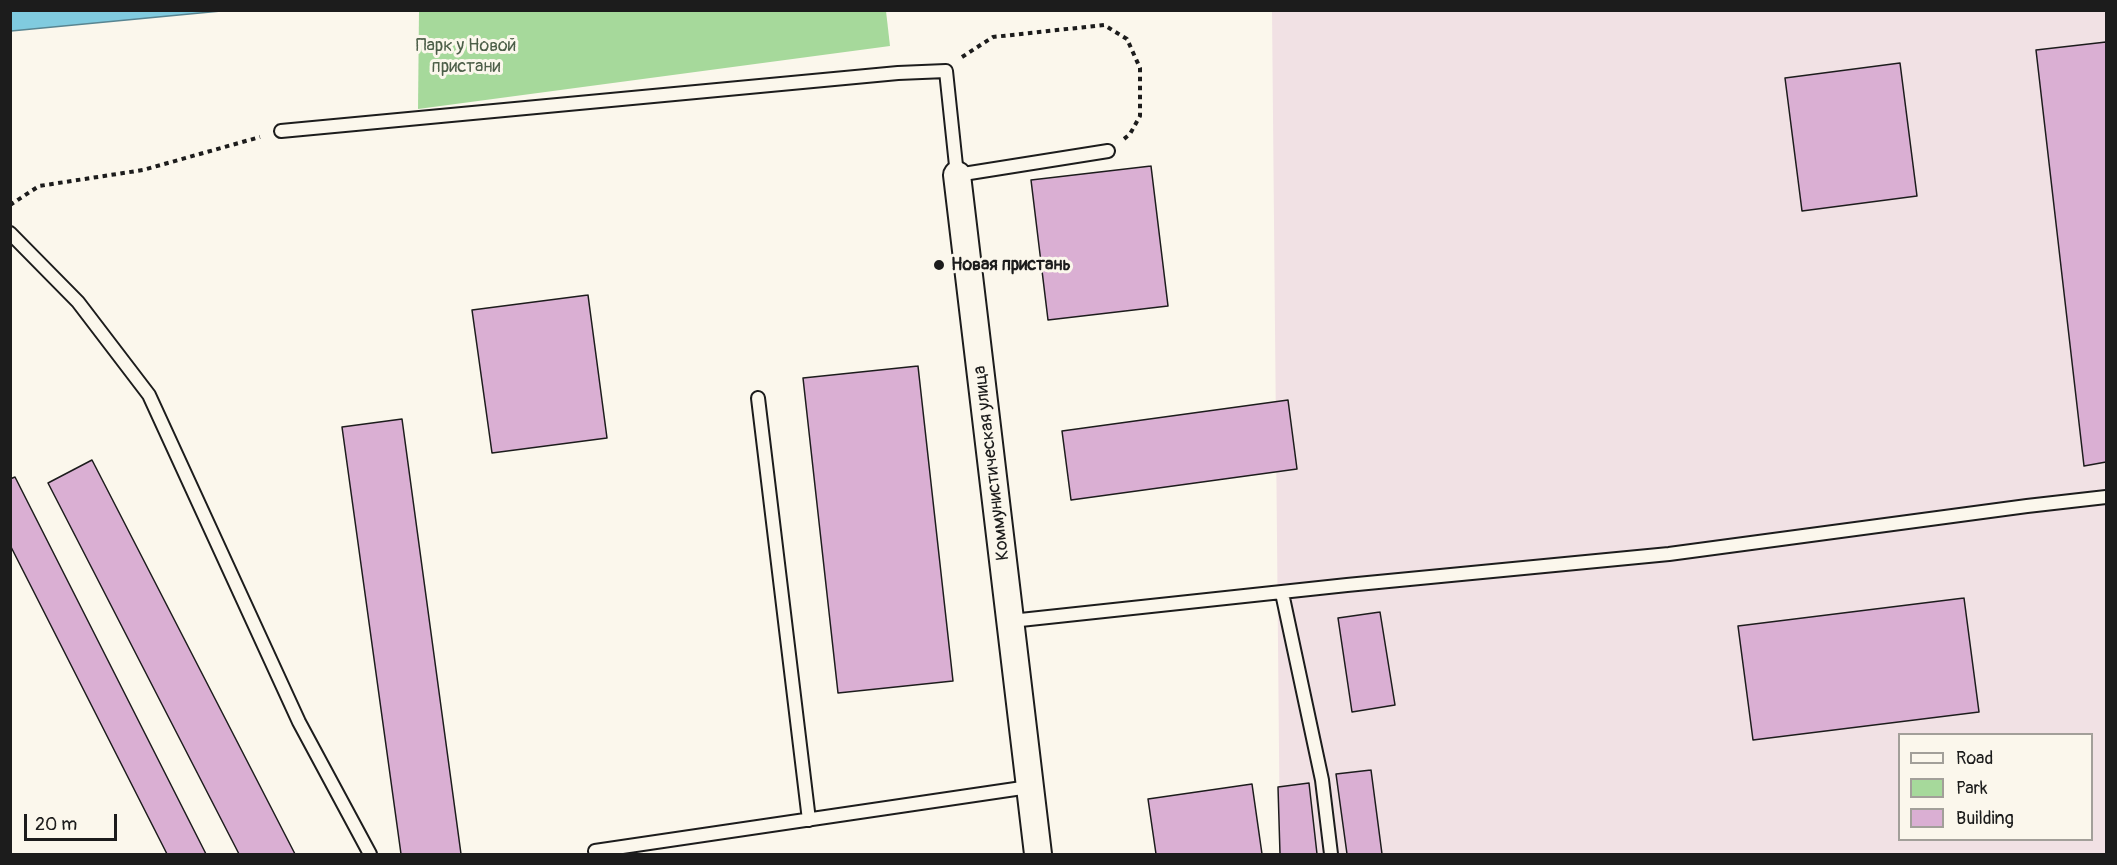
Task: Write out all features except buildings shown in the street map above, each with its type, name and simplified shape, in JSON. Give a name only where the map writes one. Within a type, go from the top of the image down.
[{"type":"street","name":"Коммунистическая улица","points":[[957,175],[1038,855]]},
{"type":"lane","points":[[281,131],[886,74],[946,71]]},
{"type":"lane","name":"Коммунистическая улица","points":[[946,71],[957,175]]},
{"type":"lane","points":[[957,175],[1108,151]]},
{"type":"lane","points":[[10,233],[78,302],[148,395],[299,722],[370,855]]},
{"type":"lane","points":[[758,398],[809,820]]},
{"type":"lane","points":[[1011,621],[1669,554],[2106,497]]},
{"type":"lane","points":[[1282,593],[1322,780],[1331,855]]},
{"type":"lane","points":[[595,851],[1029,788]]},
{"type":"path","points":[[946,71],[966,54],[993,38],[1104,25],[1127,39],[1140,68],[1140,116],[1130,134],[1108,151]]},
{"type":"path","points":[[10,205],[39,186],[143,170],[281,131]]},
{"type":"shaded area","points":[[1272,11],[2106,11],[2106,854],[1280,854]]},
{"type":"green space","name":"Парк у Новой пристани","points":[[419,11],[886,11],[890,46],[418,109]]},
{"type":"water","points":[[11,10],[221,10],[221,11],[11,31]]},
{"type":"place","name":"Новая пристань","points":[[939,265]]}]
